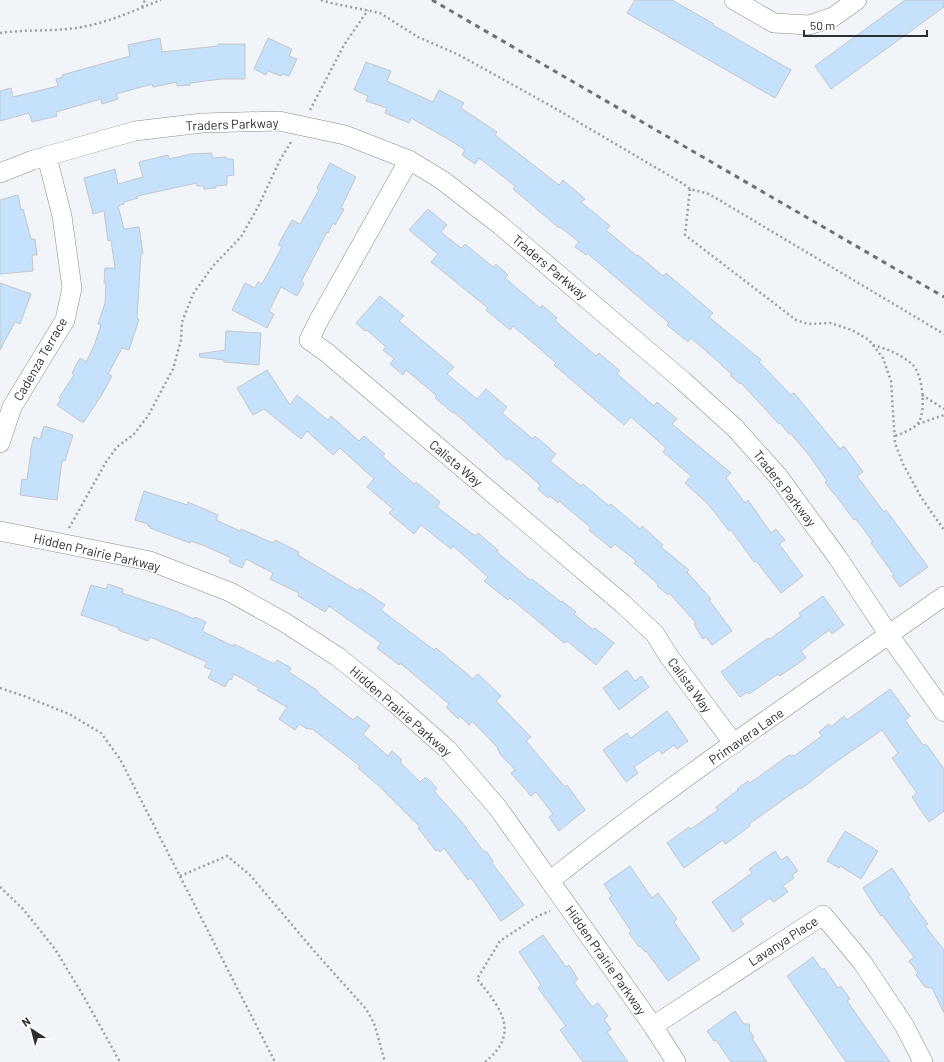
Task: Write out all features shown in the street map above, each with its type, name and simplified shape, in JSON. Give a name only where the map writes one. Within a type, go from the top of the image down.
[{"type":"street","points":[[734,0],[774,23],[809,25],[833,18],[857,0]]},
{"type":"street","name":"Traders Parkway","points":[[0,172],[33,160],[135,131],[202,124],[279,121],[345,135],[409,160],[442,180],[500,225],[682,380],[735,428],[778,476],[838,558],[889,635],[944,712]]},
{"type":"street","name":"Cadenza Terrace","points":[[0,443],[12,407],[66,320],[72,288],[62,216],[47,156]]},
{"type":"street","name":"Calista Way","points":[[409,160],[309,340],[326,352],[617,599],[655,634],[668,655],[734,744]]},
{"type":"street","name":"Hidden Prairie Parkway","points":[[0,531],[150,561],[230,592],[284,622],[338,657],[394,702],[447,749],[498,808],[551,880],[653,1026],[676,1062]]},
{"type":"street","name":"Primavera Lane","points":[[551,880],[595,844],[944,596]]},
{"type":"street","name":"Lavanya Place","points":[[653,1026],[823,915],[862,962],[904,1025],[923,1062]]},
{"type":"path","points":[[142,7],[145,0]]},
{"type":"path","points":[[0,33],[82,27],[109,20],[161,0]]},
{"type":"path","points":[[321,0],[380,13],[418,37],[459,55],[551,106],[690,189],[709,194],[944,334]]},
{"type":"path","points":[[60,543],[106,462],[117,447],[134,434],[148,416],[174,369],[181,340],[182,322],[193,294],[213,266],[241,237],[280,160],[301,126],[344,45],[368,10]]},
{"type":"path","points":[[690,189],[685,236],[796,320],[808,324],[830,323],[852,330],[869,340],[883,358],[891,381],[896,443],[903,464],[921,497],[944,530]]},
{"type":"path","points":[[873,345],[893,351],[913,365],[920,381],[922,395],[922,414],[918,424]]},
{"type":"path","points":[[922,395],[944,409]]},
{"type":"path","points":[[895,436],[904,433],[918,424],[944,415]]},
{"type":"path","points":[[0,688],[69,714],[101,733],[120,760],[275,1062]]},
{"type":"path","points":[[180,876],[227,856],[250,875],[366,1010],[374,1023],[385,1062]]},
{"type":"path","points":[[0,887],[23,909],[55,949],[84,997],[120,1062]]},
{"type":"path","points":[[485,1062],[492,1056],[503,1041],[505,1023],[501,1013],[489,994],[477,979],[500,941],[538,916],[554,910],[566,902]]},
{"type":"building","points":[[635,0],[672,0],[791,70],[775,98],[627,13]]},
{"type":"building","points":[[905,0],[944,0],[944,7],[831,89],[815,66]]},
{"type":"building","points":[[160,38],[162,52],[218,46],[218,44],[245,44],[245,79],[221,79],[177,86],[177,82],[153,87],[152,84],[116,94],[118,99],[102,104],[101,99],[56,112],[57,116],[32,122],[29,113],[0,121],[0,91],[11,88],[13,97],[58,86],[56,79],[63,77],[62,75],[130,56],[128,45]]},
{"type":"building","points":[[268,38],[292,49],[289,56],[297,59],[289,76],[282,74],[281,76],[268,71],[266,75],[254,69]]},
{"type":"building","points":[[366,62],[391,71],[387,81],[433,102],[439,90],[464,103],[461,108],[497,132],[495,135],[559,185],[563,180],[585,199],[581,202],[610,226],[606,230],[663,276],[666,273],[713,313],[709,317],[761,360],[759,362],[791,395],[794,393],[840,449],[844,446],[863,472],[857,476],[884,512],[886,510],[928,567],[900,587],[892,576],[894,575],[871,543],[873,542],[856,519],[854,520],[833,493],[825,482],[827,481],[809,455],[790,433],[789,434],[780,423],[779,424],[741,383],[740,384],[730,375],[732,374],[691,338],[688,342],[667,325],[669,323],[587,253],[586,255],[575,247],[579,242],[560,227],[559,228],[513,189],[515,186],[479,158],[475,164],[462,155],[465,150],[453,142],[411,118],[409,123],[385,113],[387,108],[366,101],[368,96],[354,90]]},
{"type":"building","points":[[212,153],[212,158],[226,157],[226,159],[233,159],[234,175],[227,176],[227,185],[204,189],[204,186],[197,186],[197,183],[137,196],[138,198],[124,202],[124,204],[118,206],[124,229],[139,227],[143,254],[141,254],[137,318],[139,319],[129,350],[122,348],[108,374],[112,376],[83,423],[57,405],[61,399],[59,398],[74,375],[72,373],[80,358],[86,362],[94,346],[101,325],[98,324],[105,303],[105,268],[115,268],[111,240],[108,241],[104,211],[93,214],[84,178],[115,169],[118,184],[143,177],[139,162],[168,155],[169,159],[191,154]]},
{"type":"building","points":[[330,163],[356,177],[341,208],[344,209],[335,225],[333,223],[328,233],[327,232],[301,282],[304,283],[297,296],[281,287],[269,311],[274,314],[267,328],[232,310],[245,283],[255,288],[258,282],[262,284],[282,247],[278,245],[292,220],[300,224],[319,190],[317,188]]},
{"type":"building","points":[[18,195],[21,210],[23,209],[31,239],[35,239],[37,255],[32,255],[33,271],[0,274],[0,200]]},
{"type":"building","points":[[428,209],[447,225],[441,232],[461,248],[465,244],[493,267],[496,264],[508,275],[505,278],[540,308],[542,305],[557,318],[555,320],[561,326],[596,356],[599,353],[620,371],[617,374],[654,406],[657,402],[677,419],[672,424],[731,473],[726,478],[745,503],[748,500],[771,533],[776,529],[785,540],[779,544],[803,576],[781,593],[756,561],[754,562],[731,530],[729,531],[708,504],[685,483],[691,476],[663,452],[666,448],[631,417],[624,425],[554,365],[556,363],[513,326],[510,330],[486,310],[488,308],[431,262],[438,254],[409,230]]},
{"type":"building","points":[[0,283],[31,294],[20,324],[15,322],[0,350]]},
{"type":"building","points":[[380,296],[404,316],[399,321],[454,367],[447,374],[477,399],[486,389],[507,407],[502,413],[533,439],[535,436],[556,454],[550,461],[581,486],[583,484],[609,506],[611,504],[640,529],[642,526],[663,545],[661,547],[689,570],[687,572],[711,599],[709,600],[732,631],[712,645],[706,637],[703,639],[694,624],[696,623],[669,593],[668,595],[657,586],[658,584],[634,563],[636,561],[615,544],[611,548],[589,530],[591,528],[559,501],[558,503],[550,496],[548,498],[538,489],[540,486],[538,483],[509,458],[507,460],[454,412],[453,413],[435,398],[437,396],[406,370],[403,375],[390,364],[394,359],[383,350],[386,347],[367,330],[365,331],[356,323]]},
{"type":"building","points":[[226,331],[261,333],[259,365],[224,362],[224,360],[200,357],[199,354],[225,350]]},
{"type":"building","points":[[267,370],[290,405],[297,395],[328,420],[331,416],[359,441],[364,436],[385,454],[382,456],[414,484],[416,482],[440,502],[437,507],[475,536],[478,533],[498,550],[497,552],[530,580],[532,579],[561,602],[562,601],[576,612],[574,614],[593,630],[595,628],[614,643],[596,665],[567,641],[564,643],[510,598],[508,600],[484,581],[488,577],[453,546],[451,549],[421,525],[414,534],[389,513],[393,509],[367,487],[374,479],[340,448],[333,455],[307,431],[301,439],[264,409],[253,415],[237,388]]},
{"type":"building","points":[[44,426],[73,435],[65,461],[62,460],[57,500],[20,495],[22,479],[27,480],[30,451],[34,437],[40,439]]},
{"type":"building","points":[[144,491],[187,505],[188,502],[218,515],[216,520],[240,531],[241,529],[273,543],[275,540],[299,552],[298,555],[358,591],[360,588],[385,605],[381,610],[434,650],[436,648],[473,679],[478,674],[501,696],[496,701],[531,737],[526,741],[565,787],[567,785],[585,810],[559,831],[549,817],[553,814],[536,792],[531,796],[511,773],[515,770],[499,753],[500,752],[497,749],[499,749],[472,721],[469,725],[460,716],[458,719],[446,707],[449,704],[400,663],[399,665],[377,648],[381,643],[329,606],[325,612],[298,596],[299,593],[270,579],[273,573],[246,559],[242,568],[229,562],[231,558],[205,546],[191,541],[190,543],[150,528],[151,527],[148,526],[148,524],[135,520]]},
{"type":"building","points":[[108,584],[123,589],[122,593],[176,611],[194,619],[195,617],[206,622],[202,631],[233,646],[234,644],[274,664],[277,660],[291,668],[289,672],[318,691],[317,692],[353,720],[357,716],[370,726],[363,734],[388,756],[392,751],[402,760],[400,762],[420,782],[426,777],[437,788],[434,791],[467,828],[484,852],[486,851],[493,861],[492,863],[524,905],[501,921],[471,878],[468,880],[444,848],[440,852],[438,850],[436,851],[418,828],[420,827],[379,786],[358,768],[360,766],[311,728],[311,730],[308,728],[307,729],[299,724],[295,730],[279,719],[287,707],[257,690],[259,688],[234,674],[231,680],[229,679],[225,687],[208,678],[212,670],[204,667],[207,662],[150,637],[148,641],[118,630],[119,628],[81,615],[91,585],[106,589]]},
{"type":"building","points":[[823,596],[844,625],[832,634],[829,630],[801,651],[806,658],[780,676],[778,674],[749,694],[747,692],[740,697],[721,672],[801,616],[799,613]]},
{"type":"building","points":[[627,670],[635,681],[641,676],[649,687],[619,710],[603,688]]},
{"type":"building","points":[[890,689],[910,716],[905,720],[923,745],[926,744],[944,769],[944,811],[929,822],[912,797],[917,793],[892,758],[898,753],[882,730],[823,771],[801,789],[800,788],[749,824],[750,826],[727,843],[725,844],[723,840],[684,868],[667,843],[689,827],[691,829],[718,810],[716,807],[748,781],[750,783],[789,755],[794,756],[822,736],[819,732],[829,724],[831,727],[844,716],[847,720]]},
{"type":"building","points":[[667,711],[688,741],[677,749],[674,745],[662,754],[659,750],[634,767],[638,773],[626,782],[603,750],[627,733],[631,738]]},
{"type":"building","points":[[845,831],[878,851],[861,879],[840,866],[839,868],[827,861]]},
{"type":"building","points":[[775,851],[781,860],[787,856],[798,871],[792,875],[794,878],[783,886],[788,892],[773,902],[770,898],[740,919],[744,924],[733,932],[712,902],[752,873],[749,869]]},
{"type":"building","points":[[630,866],[652,898],[658,893],[677,919],[674,922],[700,959],[668,981],[646,951],[645,952],[640,946],[639,947],[629,933],[631,931],[609,898],[612,896],[604,884]]},
{"type":"building","points":[[892,868],[910,895],[908,897],[928,924],[925,926],[944,950],[944,1013],[932,988],[925,987],[916,975],[918,973],[909,961],[914,957],[882,915],[881,916],[863,888]]},
{"type":"building","points":[[543,935],[566,967],[569,965],[578,979],[574,982],[592,1007],[598,1003],[608,1016],[604,1019],[611,1029],[607,1032],[628,1062],[583,1062],[560,1030],[566,1026],[538,988],[541,985],[519,952]]},
{"type":"building","points":[[813,957],[822,970],[824,968],[838,988],[841,986],[850,999],[847,1001],[890,1062],[846,1062],[787,976]]},
{"type":"building","points":[[735,1011],[744,1024],[750,1024],[749,1030],[754,1037],[752,1038],[767,1062],[731,1062],[716,1040],[714,1041],[707,1031]]},
{"type":"railway","points":[[432,0],[944,297]]}]
